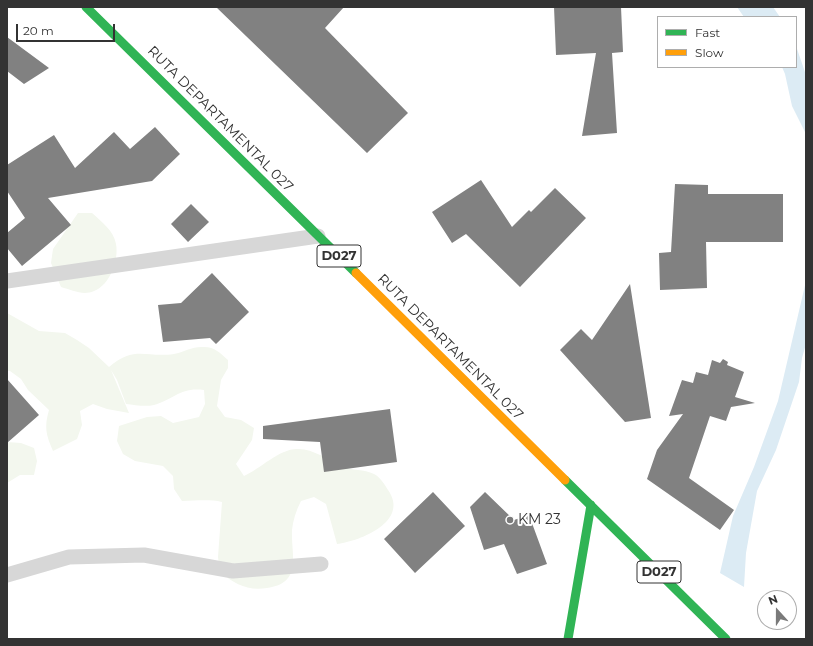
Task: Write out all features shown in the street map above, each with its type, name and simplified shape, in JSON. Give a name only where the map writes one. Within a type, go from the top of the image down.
[{"type":"main road","name":"RUTA DEPARTAMENTAL 027","points":[[86,7],[726,639]]},
{"type":"main road","points":[[568,639],[591,506]]},
{"type":"lane","points":[[7,281],[318,236]]},
{"type":"lane","points":[[7,575],[69,557],[144,555],[233,571],[321,564]]},
{"type":"shaded area","points":[[737,7],[773,7],[779,16],[743,16]]},
{"type":"shaded area","points":[[797,49],[806,75],[806,134],[792,106],[782,68],[797,68]]},
{"type":"shaded area","points":[[78,213],[92,213],[103,223],[113,235],[117,250],[115,264],[109,278],[100,288],[86,293],[61,287],[51,263],[53,249]]},
{"type":"shaded area","points":[[806,281],[806,344],[802,358],[799,382],[776,450],[757,491],[746,553],[744,587],[720,573],[733,516],[754,467],[778,401]]},
{"type":"shaded area","points":[[7,313],[39,331],[65,333],[89,348],[109,367],[118,360],[133,354],[164,355],[200,347],[214,349],[228,360],[228,368],[221,380],[217,406],[225,417],[241,420],[254,428],[252,440],[236,464],[244,476],[283,452],[297,449],[308,450],[346,468],[366,471],[376,475],[388,490],[393,501],[393,511],[388,520],[380,528],[358,539],[337,544],[326,504],[314,497],[301,501],[292,526],[293,567],[286,580],[278,585],[260,589],[242,586],[236,583],[220,572],[218,557],[222,502],[207,500],[182,501],[174,489],[173,476],[163,466],[135,461],[123,454],[117,441],[119,426],[147,417],[161,416],[173,423],[199,417],[205,404],[204,390],[189,390],[151,406],[126,404],[117,380],[111,370],[129,413],[107,409],[93,404],[80,411],[82,425],[77,439],[53,451],[46,431],[49,410],[28,390],[21,379],[10,371],[7,371]]},
{"type":"shaded area","points":[[7,442],[21,443],[34,448],[37,461],[34,475],[20,475],[7,483]]},
{"type":"building","points":[[216,7],[344,7],[325,28],[408,113],[367,153]]},
{"type":"building","points":[[554,7],[621,7],[623,52],[612,53],[617,133],[582,136],[596,53],[556,55]]},
{"type":"building","points":[[7,37],[49,68],[24,84],[7,71]]},
{"type":"building","points":[[155,127],[180,154],[152,181],[48,198],[71,225],[22,266],[7,248],[7,233],[25,218],[7,191],[7,165],[54,135],[75,168],[114,132],[130,149]]},
{"type":"building","points":[[481,180],[512,227],[529,210],[531,212],[555,188],[586,218],[520,287],[466,234],[452,243],[432,212]]},
{"type":"building","points":[[675,184],[708,185],[708,194],[783,194],[783,242],[706,242],[707,288],[660,290],[659,253],[671,252]]},
{"type":"building","points":[[191,204],[209,222],[188,242],[171,224]]},
{"type":"building","points":[[212,273],[249,312],[216,344],[210,338],[163,342],[158,305],[181,303]]},
{"type":"building","points":[[630,284],[651,418],[625,422],[560,350],[581,329],[592,340]]},
{"type":"building","points":[[723,359],[728,362],[727,365],[744,372],[735,397],[755,403],[731,407],[726,421],[710,416],[689,478],[734,510],[720,530],[647,479],[657,450],[683,414],[669,416],[682,380],[693,383],[696,372],[708,375],[712,360],[720,363]]},
{"type":"building","points":[[7,379],[39,415],[7,443]]},
{"type":"building","points":[[390,409],[397,462],[324,472],[320,442],[263,439],[263,426]]},
{"type":"building","points":[[433,492],[465,526],[415,573],[384,539]]},
{"type":"building","points":[[485,492],[514,520],[529,515],[547,564],[517,574],[504,544],[484,550],[470,507]]},
{"type":"traffic: fast","points":[[86,7],[356,273]]},
{"type":"traffic: fast","points":[[565,480],[726,639]]},
{"type":"traffic: fast","points":[[568,639],[591,505]]},
{"type":"traffic: slow","points":[[356,273],[565,480]]},
{"type":"place","name":"KM 23","points":[[510,520]]}]
